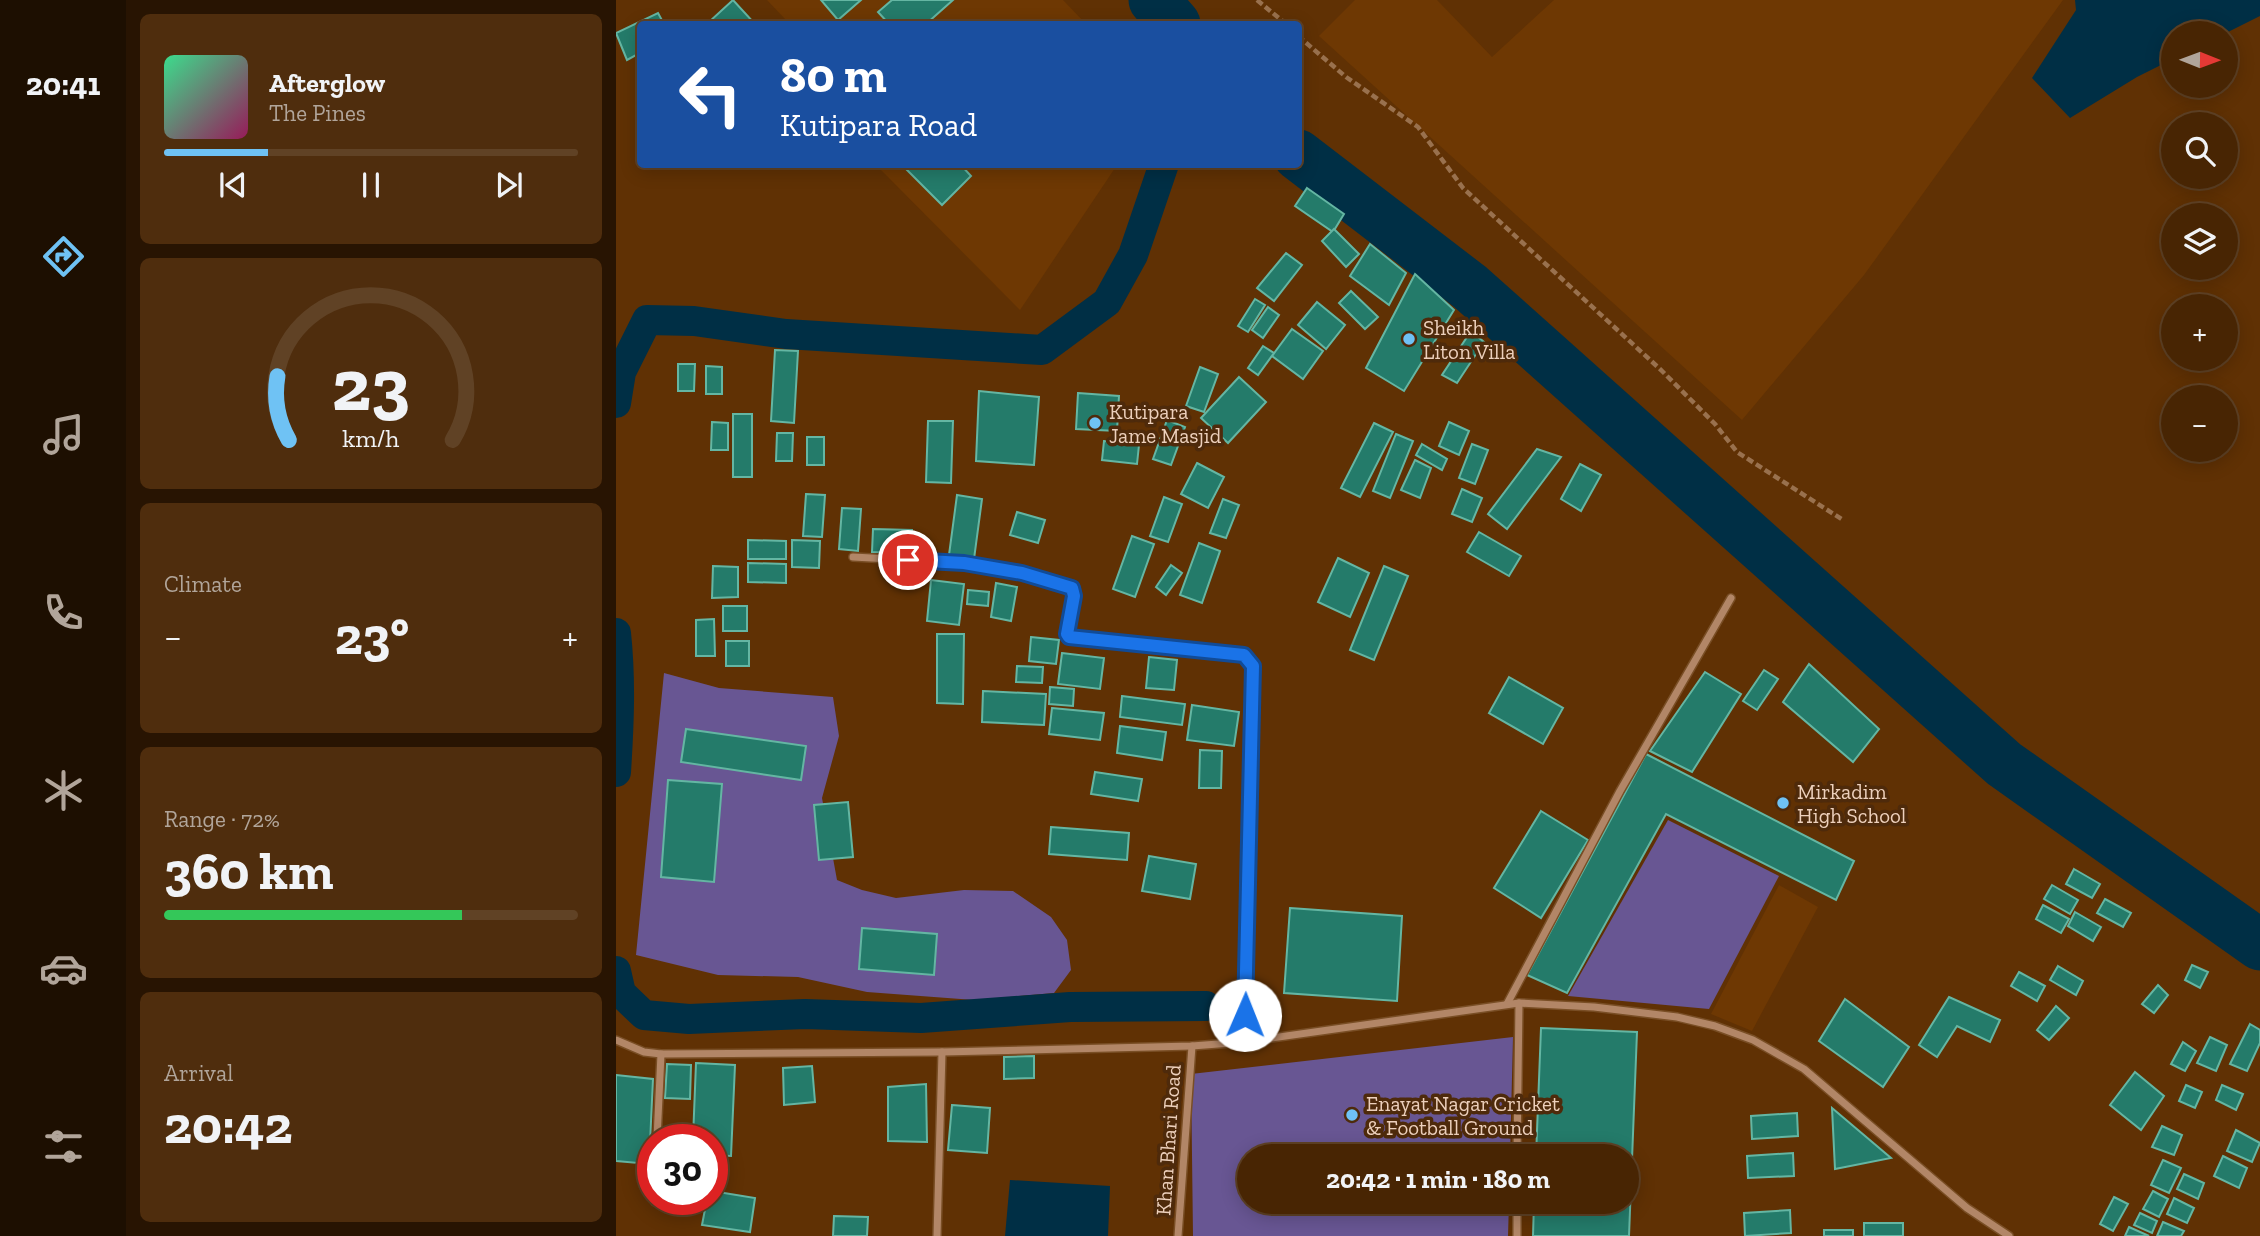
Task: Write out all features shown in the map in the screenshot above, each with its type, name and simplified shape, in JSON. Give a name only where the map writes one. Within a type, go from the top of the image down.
[{"type":"street","points":[[853,557],[964,563],[1022,573],[1072,588],[1074,596],[1067,634],[1069,637],[1244,655],[1253,666],[1244,1042]]},
{"type":"street","points":[[1507,1004],[1620,791],[1731,598]]},
{"type":"street","points":[[1517,1144],[1518,1003]]},
{"type":"street","points":[[616,1040],[643,1052],[661,1054],[942,1052],[1192,1046],[1244,1042],[1518,1003],[1594,1007],[1677,1017],[1715,1026],[1753,1040],[1804,1069],[1967,1208],[2009,1236]]},
{"type":"street","name":"Khan Bhari Road","points":[[1178,1236],[1192,1046]]},
{"type":"street","points":[[937,1236],[942,1052]]},
{"type":"street","points":[[658,1124],[661,1054]]},
{"type":"street","points":[[1517,1214],[1517,1236]]},
{"type":"path","points":[[1257,0],[1282,21]]},
{"type":"path","points":[[1302,39],[1346,77],[1418,127],[1462,188],[1661,370],[1715,424],[1737,452],[1843,520]]},
{"type":"shaded area","points":[[767,0],[1063,0],[1083,21],[784,21],[785,19]]},
{"type":"shaded area","points":[[1355,0],[1437,0],[1492,57],[1554,0],[2063,0],[1864,275],[1742,420],[1319,36]]},
{"type":"shaded area","points":[[879,168],[1115,168],[1020,310]]},
{"type":"shaded area","points":[[664,673],[719,688],[833,697],[839,736],[822,798],[837,880],[862,890],[896,898],[964,890],[1013,891],[1051,917],[1067,940],[1071,970],[1054,993],[974,1000],[867,992],[798,977],[718,975],[636,955]]},
{"type":"shaded area","points":[[1668,820],[1779,876],[1709,1009],[1568,996]]},
{"type":"shaded area","points":[[1779,885],[1818,907],[1752,1031],[1711,1014]]},
{"type":"shaded area","name":"Enayat Nagar Cricket & Football Ground","points":[[1513,1037],[1510,1144],[1237,1144],[1237,1214],[1509,1214],[1508,1236],[1193,1236],[1191,1074]]},
{"type":"water","points":[[2075,0],[2260,0],[2260,16],[2238,27],[2238,21],[2161,21],[2161,65],[2070,118],[2032,78],[2076,10]]},
{"type":"water","points":[[1010,1180],[1110,1186],[1108,1236],[1005,1236]]},
{"type":"building","points":[[733,0],[752,21],[710,21]]},
{"type":"building","points":[[821,0],[861,0],[838,20]]},
{"type":"building","points":[[892,0],[953,0],[929,21],[886,21],[878,12]]},
{"type":"building","points":[[658,13],[662,21],[641,21]]},
{"type":"building","points":[[637,23],[637,55],[627,60],[616,33]]},
{"type":"building","points":[[905,168],[964,168],[971,176],[942,205]]},
{"type":"building","points":[[1307,188],[1344,214],[1333,232],[1295,206]]},
{"type":"building","points":[[1334,229],[1359,254],[1346,267],[1322,241]]},
{"type":"building","points":[[1370,244],[1406,273],[1389,305],[1350,276]]},
{"type":"building","points":[[1286,253],[1302,265],[1274,301],[1257,288]]},
{"type":"building","name":"Sheikh Liton Villa","points":[[1415,274],[1454,310],[1404,391],[1366,368]]},
{"type":"building","points":[[1351,291],[1378,317],[1365,329],[1339,303]]},
{"type":"building","points":[[1255,299],[1265,305],[1248,332],[1238,326]]},
{"type":"building","points":[[1317,302],[1345,325],[1326,349],[1298,325]]},
{"type":"building","points":[[1268,307],[1279,315],[1263,338],[1252,330]]},
{"type":"building","points":[[1292,329],[1323,351],[1303,379],[1272,356]]},
{"type":"building","points":[[1471,331],[1484,342],[1457,383],[1442,375]]},
{"type":"building","points":[[1263,346],[1274,353],[1258,375],[1248,368]]},
{"type":"building","points":[[775,350],[798,351],[794,423],[771,421]]},
{"type":"building","points":[[678,364],[695,364],[694,391],[678,391]]},
{"type":"building","points":[[706,366],[722,367],[722,394],[706,394]]},
{"type":"building","points":[[1200,367],[1218,374],[1204,412],[1186,406]]},
{"type":"building","points":[[1239,377],[1266,402],[1228,443],[1201,418]]},
{"type":"building","points":[[979,391],[1039,397],[1034,465],[976,461]]},
{"type":"building","points":[[1078,393],[1119,396],[1117,431],[1076,429]]},
{"type":"building","points":[[733,414],[752,414],[752,477],[733,477]]},
{"type":"building","points":[[1167,420],[1185,427],[1171,465],[1153,459]]},
{"type":"building","points":[[928,421],[953,421],[951,483],[926,482]]},
{"type":"building","points":[[712,422],[728,423],[728,450],[711,450]]},
{"type":"building","points":[[1449,422],[1469,431],[1459,455],[1439,446]]},
{"type":"building","points":[[1374,423],[1393,432],[1360,497],[1341,488]]},
{"type":"building","points":[[777,433],[793,433],[792,461],[776,461]]},
{"type":"building","points":[[1396,434],[1413,441],[1390,498],[1373,491]]},
{"type":"building","points":[[807,437],[824,437],[824,465],[807,465]]},
{"type":"building","points":[[1104,441],[1139,445],[1137,464],[1102,460]]},
{"type":"building","points":[[1422,444],[1447,459],[1442,470],[1416,455]]},
{"type":"building","points":[[1472,444],[1488,450],[1475,484],[1459,478]]},
{"type":"building","points":[[1537,449],[1561,457],[1507,529],[1488,514]]},
{"type":"building","points":[[1415,460],[1431,468],[1420,498],[1401,490]]},
{"type":"building","points":[[1197,463],[1224,477],[1208,508],[1181,494]]},
{"type":"building","points":[[1580,464],[1601,475],[1581,511],[1561,499]]},
{"type":"building","points":[[1462,489],[1482,498],[1472,522],[1452,514]]},
{"type":"building","points":[[806,494],[825,495],[822,537],[803,536]]},
{"type":"building","points":[[957,495],[982,499],[974,559],[949,555]]},
{"type":"building","points":[[1164,497],[1182,504],[1168,542],[1150,536]]},
{"type":"building","points":[[1223,499],[1239,505],[1226,538],[1210,533]]},
{"type":"building","points":[[842,508],[861,509],[858,551],[839,549]]},
{"type":"building","points":[[1017,512],[1045,520],[1038,543],[1010,535]]},
{"type":"building","points":[[873,529],[912,530],[911,553],[872,552]]},
{"type":"building","points":[[1479,532],[1521,556],[1509,576],[1467,552]]},
{"type":"building","points":[[1132,536],[1154,544],[1135,597],[1113,589]]},
{"type":"building","points":[[748,540],[786,541],[786,559],[748,559]]},
{"type":"building","points":[[792,540],[820,541],[819,568],[792,567]]},
{"type":"building","points":[[1199,543],[1220,551],[1202,603],[1180,595]]},
{"type":"building","points":[[1338,558],[1369,573],[1350,617],[1318,602]]},
{"type":"building","points":[[748,563],[786,564],[786,583],[748,582]]},
{"type":"building","points":[[1171,565],[1182,573],[1166,595],[1156,587]]},
{"type":"building","points":[[713,566],[738,567],[738,597],[712,598]]},
{"type":"building","points":[[1384,566],[1408,576],[1374,660],[1350,650]]},
{"type":"building","points":[[931,580],[964,584],[959,625],[927,621]]},
{"type":"building","points":[[996,583],[1017,587],[1011,621],[991,617]]},
{"type":"building","points":[[968,590],[989,592],[988,606],[967,604]]},
{"type":"building","points":[[723,606],[747,606],[747,631],[723,631]]},
{"type":"building","points":[[714,619],[715,656],[696,656],[696,620]]},
{"type":"building","points":[[937,634],[964,634],[963,704],[937,703]]},
{"type":"building","points":[[1031,637],[1059,640],[1056,664],[1029,661]]},
{"type":"building","points":[[726,641],[749,641],[749,666],[726,666]]},
{"type":"building","points":[[1062,653],[1104,658],[1100,689],[1058,684]]},
{"type":"building","points":[[1149,657],[1177,660],[1174,690],[1146,688]]},
{"type":"building","points":[[1809,664],[1879,729],[1853,762],[1783,702]]},
{"type":"building","points":[[1017,666],[1043,667],[1042,683],[1016,682]]},
{"type":"building","points":[[1764,670],[1778,679],[1757,710],[1743,701]]},
{"type":"building","points":[[1705,672],[1741,694],[1692,772],[1650,751]]},
{"type":"building","points":[[1509,677],[1563,708],[1543,744],[1489,713]]},
{"type":"building","points":[[1050,687],[1074,689],[1073,706],[1049,704]]},
{"type":"building","points":[[983,691],[1046,694],[1044,725],[982,722]]},
{"type":"building","points":[[1122,696],[1185,704],[1182,725],[1120,717]]},
{"type":"building","points":[[1192,705],[1239,712],[1234,746],[1187,740]]},
{"type":"building","points":[[1052,708],[1104,713],[1100,740],[1049,734]]},
{"type":"building","points":[[1120,726],[1166,732],[1162,760],[1117,753]]},
{"type":"building","points":[[686,729],[806,746],[801,780],[681,762]]},
{"type":"building","points":[[1200,750],[1222,751],[1221,788],[1199,788]]},
{"type":"building","name":"Mirkadim High School","points":[[1646,754],[1854,861],[1836,900],[1666,814],[1567,993],[1527,975]]},
{"type":"building","points":[[1095,772],[1142,779],[1138,801],[1091,794]]},
{"type":"building","points":[[668,780],[722,784],[714,882],[661,877]]},
{"type":"building","points":[[848,802],[853,857],[819,860],[814,805]]},
{"type":"building","points":[[1541,811],[1588,840],[1541,918],[1494,888]]},
{"type":"building","points":[[1051,827],[1129,833],[1127,860],[1049,854]]},
{"type":"building","points":[[1149,856],[1196,864],[1190,899],[1142,891]]},
{"type":"building","points":[[2074,869],[2100,884],[2092,898],[2066,884]]},
{"type":"building","points":[[2052,885],[2078,900],[2070,914],[2044,899]]},
{"type":"building","points":[[2105,899],[2131,913],[2123,927],[2097,913]]},
{"type":"building","points":[[2043,905],[2069,919],[2061,933],[2036,919]]},
{"type":"building","points":[[1290,908],[1402,916],[1397,1001],[1284,993]]},
{"type":"building","points":[[2075,912],[2101,927],[2093,941],[2068,926]]},
{"type":"building","points":[[862,928],[937,934],[934,975],[859,969]]},
{"type":"building","points":[[2192,965],[2208,972],[2200,988],[2185,980]]},
{"type":"building","points":[[2058,966],[2083,981],[2076,995],[2050,980]]},
{"type":"building","points":[[2019,972],[2045,986],[2037,1001],[2011,986]]},
{"type":"building","points":[[2158,985],[2168,995],[2154,1013],[2142,1004]]},
{"type":"building","points":[[1949,997],[2000,1020],[1990,1042],[1957,1026],[1937,1057],[1919,1045]]},
{"type":"building","points":[[1845,999],[1909,1047],[1883,1087],[1819,1041]]},
{"type":"building","points":[[2056,1006],[2069,1018],[2049,1040],[2037,1030]]},
{"type":"building","points":[[2250,1024],[2260,1030],[2260,1043],[2247,1071],[2230,1064]]},
{"type":"building","points":[[1541,1028],[1637,1032],[1633,1144],[1537,1144]]},
{"type":"building","points":[[2210,1037],[2227,1045],[2216,1071],[2197,1063]]},
{"type":"building","points":[[2183,1042],[2196,1051],[2185,1071],[2171,1064]]},
{"type":"building","points":[[1034,1056],[1034,1078],[1004,1079],[1004,1057]]},
{"type":"building","points":[[696,1063],[735,1065],[731,1156],[728,1156],[728,1124],[694,1124]]},
{"type":"building","points":[[667,1064],[691,1065],[690,1099],[665,1098]]},
{"type":"building","points":[[812,1066],[815,1102],[784,1105],[783,1068]]},
{"type":"building","points":[[2135,1072],[2164,1096],[2141,1130],[2110,1105]]},
{"type":"building","points":[[616,1075],[653,1079],[651,1124],[637,1124],[637,1163],[616,1161]]},
{"type":"building","points":[[926,1084],[927,1142],[888,1141],[888,1087]]},
{"type":"building","points":[[2186,1085],[2202,1092],[2195,1108],[2179,1101]]},
{"type":"building","points":[[2222,1085],[2243,1094],[2236,1110],[2216,1100]]},
{"type":"building","points":[[952,1105],[990,1108],[987,1153],[948,1150]]},
{"type":"building","points":[[1832,1108],[1891,1158],[1835,1169]]},
{"type":"building","points":[[1797,1113],[1798,1136],[1752,1139],[1751,1116]]},
{"type":"building","points":[[2162,1126],[2182,1135],[2174,1155],[2152,1147]]},
{"type":"building","points":[[2236,1130],[2260,1143],[2252,1162],[2227,1151]]},
{"type":"building","points":[[1793,1153],[1794,1176],[1748,1178],[1747,1156]]},
{"type":"building","points":[[2223,1156],[2247,1168],[2239,1188],[2214,1176]]},
{"type":"building","points":[[2163,1160],[2181,1168],[2169,1193],[2151,1185]]},
{"type":"building","points":[[2184,1174],[2204,1183],[2198,1199],[2177,1189]]},
{"type":"building","points":[[2153,1191],[2168,1199],[2159,1217],[2143,1209]]},
{"type":"building","points":[[728,1194],[755,1198],[750,1232],[702,1225],[704,1215],[728,1215]]},
{"type":"building","points":[[2114,1197],[2128,1204],[2113,1231],[2100,1224]]},
{"type":"building","points":[[2174,1198],[2194,1208],[2187,1223],[2167,1214]]},
{"type":"building","points":[[1790,1210],[1791,1233],[1745,1236],[1744,1213]]},
{"type":"building","points":[[2140,1213],[2157,1221],[2152,1233],[2134,1225]]},
{"type":"building","points":[[1534,1214],[1630,1214],[1629,1236],[1533,1236]]},
{"type":"building","points":[[834,1216],[868,1217],[867,1236],[833,1236]]},
{"type":"building","points":[[2163,1222],[2184,1231],[2181,1236],[2157,1236]]},
{"type":"building","points":[[1864,1223],[1903,1223],[1903,1236],[1864,1236]]},
{"type":"building","points":[[2129,1227],[2149,1236],[2125,1236]]},
{"type":"building","points":[[1824,1230],[1853,1230],[1853,1236],[1824,1236]]},
{"type":"waterway","points":[[1154,0],[1172,21]]},
{"type":"waterway","points":[[1302,158],[1470,287],[2004,764],[2260,945]]},
{"type":"waterway","points":[[616,403],[621,372],[647,320],[694,321],[786,334],[1042,350],[1107,302],[1133,255],[1163,168]]},
{"type":"waterway","points":[[616,633],[619,668],[616,772]]},
{"type":"waterway","points":[[616,971],[621,993],[644,1015],[689,1019],[805,1014],[921,1018],[1070,1007],[1206,1006]]},
{"type":"place","name":"Sheikh Liton Villa","points":[[1409,339]]},
{"type":"place","name":"Kutipara Jame Masjid","points":[[1095,423]]},
{"type":"place","name":"Mirkadim High School","points":[[1783,803]]},
{"type":"place","name":"Enayat Nagar Cricket & Football Ground","points":[[1352,1115]]},
{"type":"route","points":[[908,560],[964,563],[1022,573],[1072,588],[1074,596],[1067,634],[1069,637],[1244,655],[1253,666],[1245,1015]]}]
